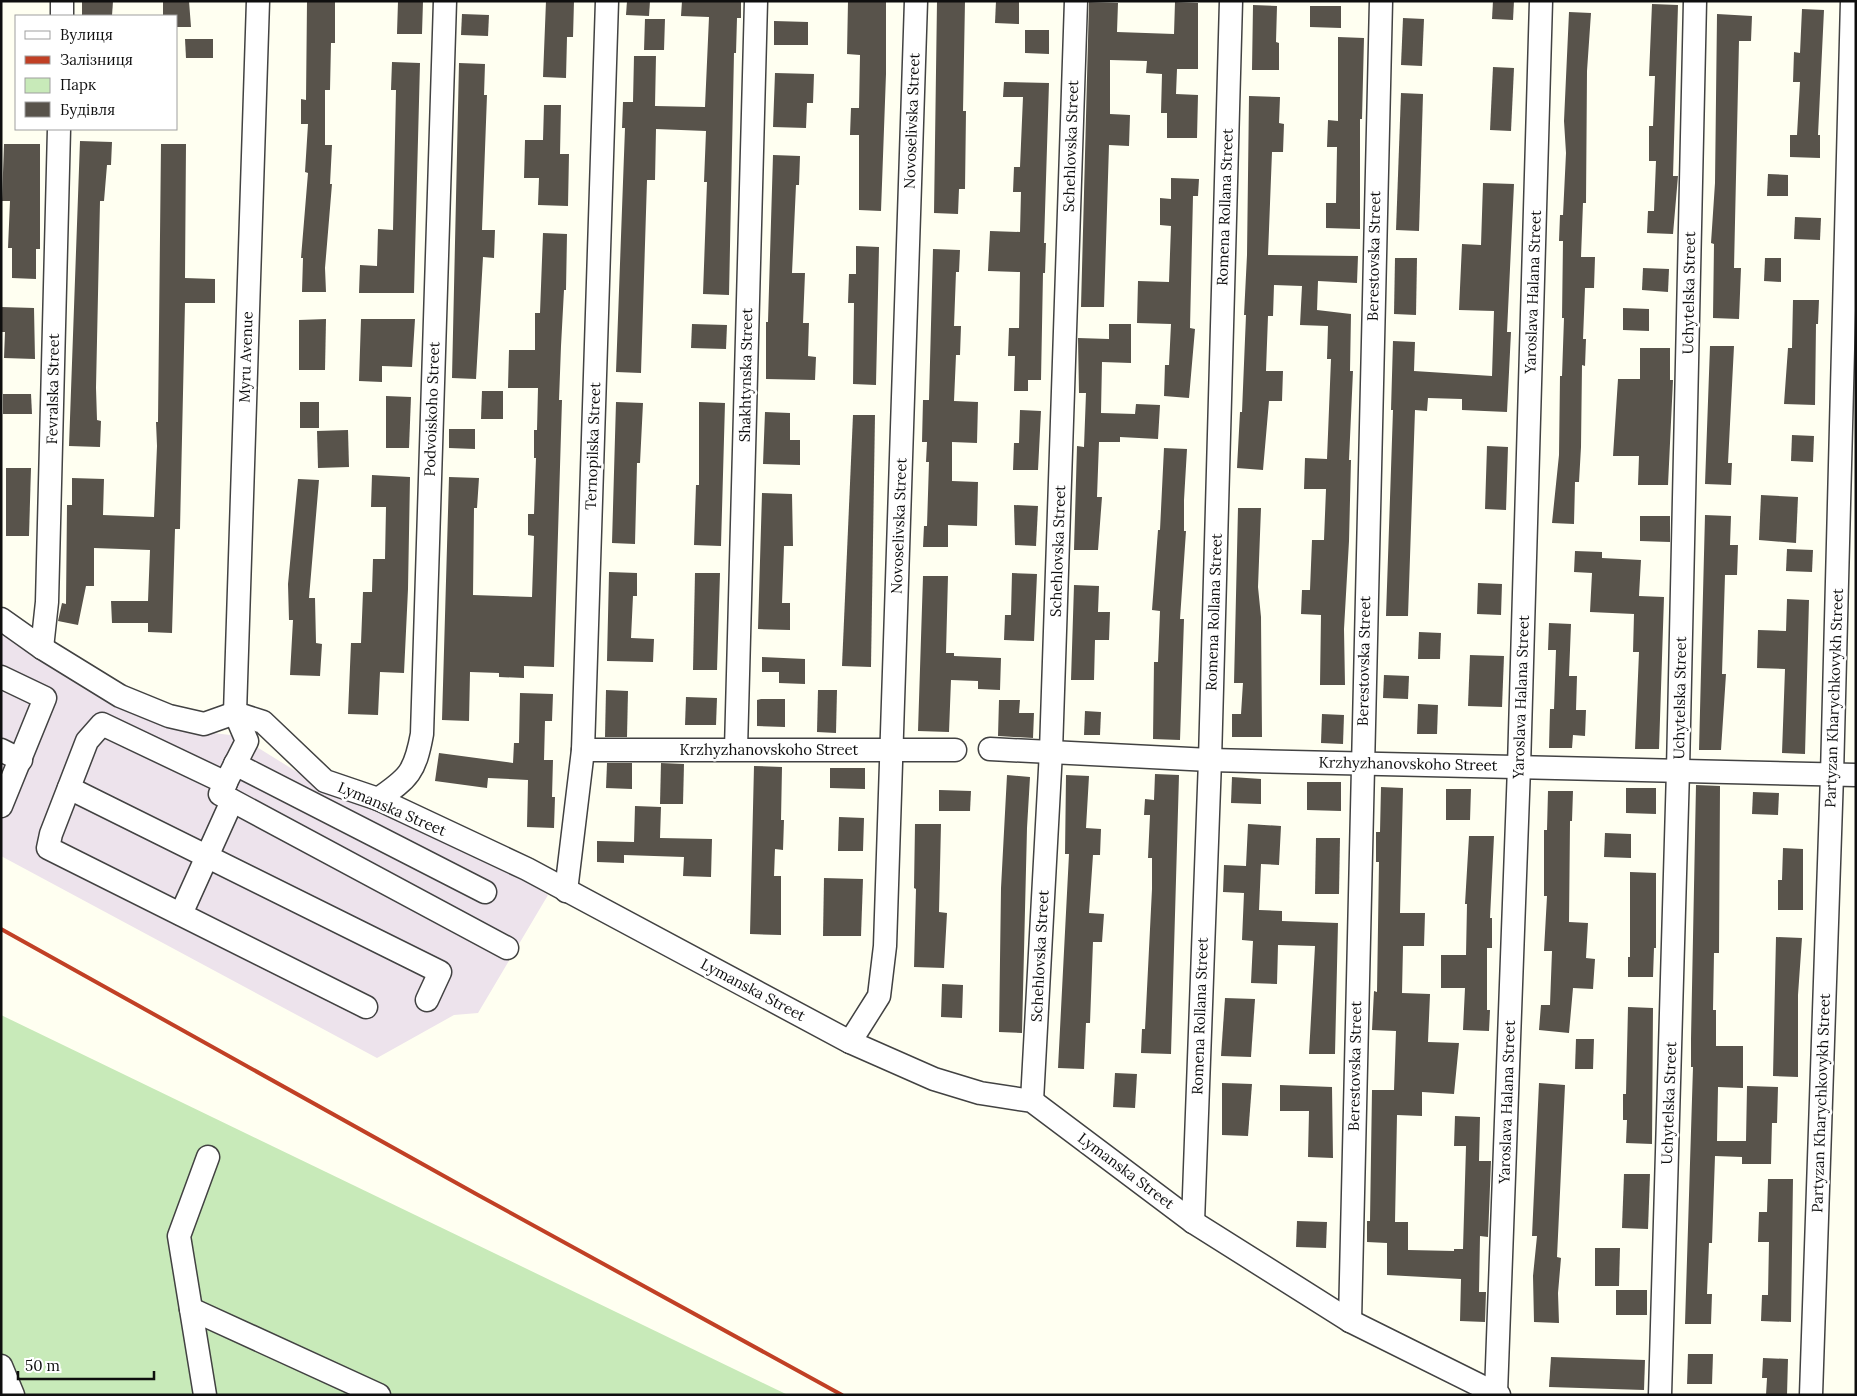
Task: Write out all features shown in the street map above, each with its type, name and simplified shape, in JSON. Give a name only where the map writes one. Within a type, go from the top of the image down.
[{"type":"street","points":[[62,1],[62,15]]},
{"type":"street","name":"Myru Avenue","points":[[235,713],[258,1]]},
{"type":"street","name":"Podvoiskoho Street","points":[[378,799],[405,780],[418,759],[422,734],[445,1]]},
{"type":"street","name":"Ternopilska Street","points":[[566,890],[583,750],[607,1]]},
{"type":"street","name":"Shakhtynska Street","points":[[736,749],[756,1]]},
{"type":"street","name":"Novoselivska Street","points":[[850,1042],[879,996],[884,946],[916,1]]},
{"type":"street","name":"Schehlovska Street","points":[[1032,1101],[1051,751],[1076,1]]},
{"type":"street","name":"Romena Rollana Street","points":[[1193,1222],[1210,760],[1231,1]]},
{"type":"street","name":"Berestovska Street","points":[[1350,1321],[1381,1]]},
{"type":"street","name":"Yaroslava Halana Street","points":[[1497,1394],[1519,767],[1541,1]]},
{"type":"street","name":"Uchytelska Street","points":[[1660,1395],[1678,770],[1695,1]]},
{"type":"street","name":"Partyzan Kharychkovykh Street","points":[[1811,1395],[1832,775],[1852,1]]},
{"type":"street","name":"Fevralska Street","points":[[42,648],[47,602],[59,130]]},
{"type":"street","points":[[1,619],[42,648],[120,696],[169,716],[204,724],[235,713],[246,741],[207,856],[180,914]]},
{"type":"street","points":[[1,677],[46,698],[1,806]]},
{"type":"street","name":"Lymanska Street","points":[[235,713],[263,722],[325,781],[378,799],[566,890],[850,1042],[934,1079],[980,1093],[1032,1101],[1193,1222],[1350,1321],[1497,1394]]},
{"type":"street","points":[[366,1007],[48,848],[51,834],[87,741],[102,724],[231,783],[485,892]]},
{"type":"street","name":"Krzhyzhanovskoho Street","points":[[990,749],[1210,760],[1856,775]]},
{"type":"street","points":[[1,750],[21,760]]},
{"type":"street","name":"Krzhyzhanovskoho Street","points":[[583,750],[955,750]]},
{"type":"street","points":[[231,783],[507,948]]},
{"type":"street","points":[[69,788],[440,972],[427,1000]]},
{"type":"street","points":[[205,1395],[179,1236],[208,1157]]},
{"type":"street","points":[[191,1309],[379,1395]]},
{"type":"street","points":[[1,1366],[13,1395]]},
{"type":"shaded area","points":[[1,631],[170,728],[239,736],[310,780],[528,882],[548,895],[478,1013],[454,1015],[377,1058],[1,856]]},
{"type":"green space","points":[[1,1015],[788,1395],[1,1395]]},
{"type":"building","points":[[82,1],[113,1],[112,15],[82,15]]},
{"type":"building","points":[[163,1],[189,1],[191,27],[178,27],[178,15],[163,15]]},
{"type":"building","points":[[307,1],[335,1],[335,43],[331,43],[330,90],[325,90],[325,145],[332,145],[330,184],[332,184],[325,268],[326,292],[302,292],[303,258],[301,258],[308,173],[305,172],[308,124],[301,124],[301,99],[306,100]]},
{"type":"building","points":[[398,1],[423,1],[422,34],[397,34]]},
{"type":"building","points":[[546,1],[574,1],[573,37],[567,37],[566,78],[543,77]]},
{"type":"building","points":[[627,1],[650,1],[649,16],[626,15]]},
{"type":"building","points":[[682,1],[741,1],[741,18],[737,18],[736,53],[734,53],[729,295],[703,294],[707,182],[704,182],[706,131],[656,129],[655,180],[647,180],[641,373],[616,372],[625,128],[622,128],[623,102],[633,102],[634,56],[656,56],[655,106],[705,107],[709,17],[681,16]]},
{"type":"building","points":[[848,1],[886,1],[886,74],[881,211],[859,210],[859,135],[850,135],[851,108],[859,108],[860,55],[847,54]]},
{"type":"building","points":[[937,1],[965,1],[963,111],[966,111],[965,189],[959,189],[958,214],[934,213]]},
{"type":"building","points":[[996,1],[1019,1],[1019,24],[995,23]]},
{"type":"building","points":[[1493,1],[1514,1],[1513,20],[1492,19]]},
{"type":"building","points":[[1089,2],[1118,3],[1117,32],[1174,34],[1175,2],[1198,3],[1198,69],[1177,69],[1176,94],[1198,95],[1197,138],[1167,138],[1167,113],[1161,113],[1162,74],[1146,73],[1147,61],[1110,60],[1110,114],[1130,115],[1129,146],[1109,145],[1104,307],[1081,307]]},
{"type":"building","points":[[1652,4],[1678,5],[1673,176],[1678,176],[1673,234],[1647,233],[1648,211],[1654,211],[1656,161],[1649,161],[1649,126],[1653,126],[1655,76],[1649,76]]},
{"type":"building","points":[[1253,5],[1277,6],[1276,42],[1279,43],[1279,70],[1252,70]]},
{"type":"building","points":[[1310,6],[1341,6],[1341,28],[1310,27]]},
{"type":"building","points":[[1802,9],[1824,10],[1818,135],[1820,135],[1820,158],[1790,157],[1790,135],[1797,135],[1800,82],[1793,82],[1794,52],[1800,53]]},
{"type":"building","points":[[1569,12],[1591,13],[1587,71],[1586,203],[1583,203],[1581,257],[1595,257],[1594,288],[1585,288],[1583,339],[1586,339],[1585,366],[1582,365],[1581,447],[1579,482],[1575,482],[1574,524],[1552,523],[1559,455],[1560,376],[1562,376],[1564,318],[1562,318],[1563,241],[1559,241],[1560,215],[1563,215],[1566,153],[1564,121]]},
{"type":"building","points":[[462,14],[489,15],[488,36],[461,35]]},
{"type":"building","points":[[1717,14],[1752,16],[1751,41],[1739,41],[1734,268],[1741,268],[1739,319],[1713,318],[1714,244],[1711,243],[1715,183]]},
{"type":"building","points":[[1403,18],[1424,19],[1422,66],[1401,65]]},
{"type":"building","points":[[645,19],[665,19],[664,50],[644,50]]},
{"type":"building","points":[[774,21],[808,22],[808,45],[774,45]]},
{"type":"building","points":[[1025,30],[1049,30],[1049,54],[1025,53]]},
{"type":"building","points":[[1338,37],[1364,38],[1362,119],[1360,119],[1360,229],[1326,228],[1326,203],[1336,203],[1337,147],[1327,147],[1328,120],[1338,121]]},
{"type":"building","points":[[185,39],[213,39],[213,58],[186,58]]},
{"type":"building","points":[[392,62],[420,63],[414,293],[359,293],[360,265],[377,266],[378,229],[393,230],[396,90],[391,90]]},
{"type":"building","points":[[459,63],[485,64],[484,95],[487,95],[482,230],[495,230],[494,258],[483,257],[476,379],[452,378]]},
{"type":"building","points":[[1493,67],[1514,68],[1511,131],[1490,130]]},
{"type":"building","points":[[775,73],[814,74],[813,103],[807,103],[806,128],[773,127]]},
{"type":"building","points":[[1004,82],[1049,83],[1041,380],[1028,380],[1028,391],[1014,391],[1015,356],[1008,356],[1009,328],[1019,328],[1020,272],[988,271],[990,231],[1020,232],[1021,192],[1013,192],[1014,167],[1020,167],[1023,97],[1003,97]]},
{"type":"building","points":[[1401,93],[1423,94],[1419,231],[1396,230]]},
{"type":"building","points":[[1249,96],[1280,97],[1279,123],[1284,124],[1283,152],[1272,152],[1268,255],[1358,256],[1357,283],[1318,281],[1317,310],[1351,314],[1350,371],[1353,371],[1349,460],[1351,460],[1349,541],[1344,629],[1345,685],[1320,685],[1321,615],[1301,614],[1302,590],[1310,590],[1312,540],[1324,540],[1326,489],[1304,489],[1305,458],[1327,459],[1331,359],[1327,359],[1328,326],[1300,325],[1302,286],[1274,285],[1273,316],[1268,316],[1266,371],[1283,371],[1282,401],[1269,401],[1263,470],[1237,468],[1240,412],[1242,412],[1246,315],[1244,315],[1247,255]]},
{"type":"building","points":[[544,105],[561,105],[560,154],[569,154],[568,206],[538,205],[539,178],[524,178],[525,140],[543,140]]},
{"type":"building","points":[[80,141],[112,142],[111,165],[107,165],[104,201],[100,201],[96,388],[97,420],[101,421],[100,447],[69,446]]},
{"type":"building","points":[[4,144],[40,144],[40,249],[36,249],[36,279],[12,278],[12,248],[8,248],[10,201],[2,201]]},
{"type":"building","points":[[161,144],[186,144],[185,278],[215,279],[215,303],[185,303],[180,529],[175,529],[172,633],[148,632],[148,623],[112,623],[111,601],[148,601],[150,550],[94,548],[94,586],[86,586],[78,625],[58,621],[62,603],[66,604],[67,505],[72,505],[72,478],[104,479],[103,515],[154,517],[157,446],[156,422],[158,422]]},
{"type":"building","points":[[773,155],[800,156],[799,185],[796,185],[792,273],[805,273],[803,323],[809,323],[808,356],[816,357],[815,380],[766,379],[766,322],[768,322]]},
{"type":"building","points":[[1768,174],[1788,175],[1788,196],[1767,196]]},
{"type":"building","points":[[1171,178],[1199,179],[1198,196],[1193,196],[1190,328],[1195,329],[1189,398],[1164,396],[1165,365],[1169,365],[1171,324],[1137,323],[1138,281],[1169,282],[1171,226],[1160,225],[1160,198],[1171,199]]},
{"type":"building","points":[[1483,183],[1514,184],[1507,332],[1511,332],[1507,412],[1462,410],[1462,399],[1428,398],[1427,411],[1415,410],[1408,616],[1386,616],[1393,410],[1391,410],[1393,341],[1415,342],[1414,371],[1492,376],[1494,311],[1459,310],[1462,244],[1481,245]]},
{"type":"building","points":[[1795,217],[1821,218],[1820,240],[1794,239]]},
{"type":"building","points":[[543,233],[567,234],[566,290],[564,290],[559,400],[562,400],[554,667],[524,666],[524,678],[499,677],[499,673],[470,672],[469,721],[442,720],[449,477],[479,478],[477,508],[474,508],[473,595],[532,597],[534,536],[528,535],[528,514],[534,514],[536,458],[534,458],[534,430],[537,430],[538,388],[508,388],[509,350],[535,350],[535,313],[540,313]]},
{"type":"building","points":[[856,246],[879,247],[876,385],[853,384],[854,303],[848,303],[849,274],[856,274]]},
{"type":"building","points":[[933,249],[960,250],[959,272],[956,272],[954,326],[961,326],[960,355],[956,355],[954,401],[978,402],[977,443],[952,442],[952,481],[978,482],[977,526],[948,525],[948,547],[923,547],[924,526],[927,526],[929,462],[926,462],[927,442],[922,442],[923,400],[929,400]]},
{"type":"building","points":[[1395,258],[1417,258],[1416,315],[1394,314]]},
{"type":"building","points":[[1765,258],[1781,258],[1781,282],[1764,281]]},
{"type":"building","points":[[1643,268],[1669,269],[1668,292],[1642,290]]},
{"type":"building","points":[[1793,300],[1819,300],[1818,324],[1816,324],[1815,405],[1784,404],[1788,348],[1792,348]]},
{"type":"building","points":[[1,307],[34,308],[35,359],[4,358],[5,332],[1,332]]},
{"type":"building","points":[[1623,308],[1649,309],[1649,331],[1623,330]]},
{"type":"building","points":[[326,319],[325,370],[299,370],[299,320]]},
{"type":"building","points":[[361,319],[415,319],[412,367],[382,366],[382,382],[359,381]]},
{"type":"building","points":[[692,324],[727,325],[726,349],[691,348]]},
{"type":"building","points":[[1109,324],[1131,324],[1131,363],[1102,362],[1101,413],[1135,414],[1136,404],[1160,405],[1158,439],[1120,437],[1120,442],[1099,442],[1097,497],[1102,497],[1098,550],[1074,550],[1077,446],[1084,447],[1086,393],[1079,393],[1078,338],[1109,339]]},
{"type":"building","points":[[1710,346],[1734,346],[1728,463],[1732,463],[1731,485],[1705,484]]},
{"type":"building","points":[[1640,348],[1670,348],[1670,380],[1673,380],[1668,485],[1638,485],[1639,456],[1613,456],[1618,379],[1640,379]]},
{"type":"building","points":[[482,391],[503,391],[503,419],[481,419]]},
{"type":"building","points":[[3,394],[31,394],[32,414],[3,414]]},
{"type":"building","points":[[386,396],[411,397],[409,448],[386,448]]},
{"type":"building","points":[[300,402],[319,402],[319,428],[300,428]]},
{"type":"building","points":[[616,402],[643,403],[640,463],[637,463],[635,544],[612,543]]},
{"type":"building","points":[[699,402],[725,403],[721,546],[694,545],[696,485],[699,485]]},
{"type":"building","points":[[1020,410],[1041,411],[1038,470],[1013,470],[1014,443],[1019,443]]},
{"type":"building","points":[[765,412],[790,413],[790,440],[800,440],[800,465],[763,464]]},
{"type":"building","points":[[853,415],[875,415],[871,667],[842,666]]},
{"type":"building","points":[[449,429],[475,429],[475,449],[449,448]]},
{"type":"building","points":[[348,430],[349,467],[318,468],[317,431]]},
{"type":"building","points":[[1792,435],[1814,436],[1813,462],[1791,461]]},
{"type":"building","points":[[1487,446],[1508,447],[1506,510],[1485,509]]},
{"type":"building","points":[[1164,448],[1187,449],[1184,500],[1184,531],[1186,531],[1180,619],[1184,619],[1180,740],[1153,739],[1154,662],[1158,662],[1160,611],[1152,610],[1158,530],[1160,530]]},
{"type":"building","points":[[6,468],[31,468],[29,536],[6,536]]},
{"type":"building","points":[[372,475],[410,477],[404,673],[380,672],[378,715],[348,714],[351,643],[361,643],[363,592],[372,592],[373,559],[385,559],[386,507],[371,507]]},
{"type":"building","points":[[298,479],[319,480],[309,598],[315,598],[316,643],[322,644],[320,676],[290,675],[293,620],[289,620],[288,584]]},
{"type":"building","points":[[762,493],[792,494],[793,546],[784,546],[782,603],[790,603],[790,630],[758,629]]},
{"type":"building","points":[[1761,495],[1798,497],[1796,543],[1759,540]]},
{"type":"building","points":[[1014,505],[1038,506],[1036,546],[1015,545]]},
{"type":"building","points":[[1238,508],[1261,508],[1258,587],[1261,617],[1262,737],[1232,737],[1232,714],[1241,714],[1243,683],[1234,683]]},
{"type":"building","points":[[1705,515],[1731,516],[1730,545],[1738,545],[1737,575],[1725,575],[1722,674],[1726,674],[1721,750],[1699,750]]},
{"type":"building","points":[[1640,516],[1670,516],[1670,542],[1640,541]]},
{"type":"building","points":[[1787,549],[1813,550],[1812,572],[1786,571]]},
{"type":"building","points":[[1575,551],[1602,552],[1602,558],[1641,560],[1639,596],[1664,597],[1659,749],[1635,749],[1639,652],[1633,652],[1634,614],[1590,612],[1592,573],[1574,572]]},
{"type":"building","points":[[609,572],[637,573],[637,596],[633,596],[631,638],[654,639],[653,662],[607,661]]},
{"type":"building","points":[[695,573],[720,573],[717,670],[693,670]]},
{"type":"building","points":[[1012,573],[1037,574],[1034,641],[1004,640],[1005,615],[1011,615]]},
{"type":"building","points":[[923,576],[948,576],[946,653],[954,653],[954,656],[1001,658],[1000,690],[978,689],[978,681],[951,680],[949,732],[918,731]]},
{"type":"building","points":[[1478,583],[1502,584],[1501,615],[1477,614]]},
{"type":"building","points":[[1074,585],[1099,586],[1098,612],[1110,612],[1109,640],[1095,640],[1094,680],[1071,680]]},
{"type":"building","points":[[1787,599],[1809,600],[1805,754],[1782,753],[1785,669],[1757,668],[1758,630],[1786,631]]},
{"type":"building","points":[[1549,623],[1571,624],[1569,676],[1577,676],[1576,710],[1586,710],[1585,736],[1573,735],[1572,748],[1549,748],[1550,709],[1554,709],[1556,650],[1548,650]]},
{"type":"building","points":[[1419,632],[1441,633],[1440,659],[1418,659]]},
{"type":"building","points":[[1470,655],[1504,656],[1502,707],[1468,706]]},
{"type":"building","points":[[762,657],[805,659],[805,684],[779,683],[779,672],[762,672]]},
{"type":"building","points":[[1384,675],[1409,676],[1408,699],[1383,698]]},
{"type":"building","points":[[606,690],[628,691],[627,737],[605,737]]},
{"type":"building","points":[[818,690],[837,690],[836,733],[817,732]]},
{"type":"building","points":[[520,693],[553,694],[552,721],[545,721],[544,760],[553,760],[552,797],[555,797],[554,828],[527,827],[528,780],[488,778],[487,788],[435,781],[439,753],[513,763],[514,743],[519,743]]},
{"type":"building","points":[[686,697],[717,698],[716,725],[685,725]]},
{"type":"building","points":[[785,699],[785,727],[757,726],[757,700]]},
{"type":"building","points":[[999,700],[1020,700],[1019,713],[1034,713],[1033,738],[998,736]]},
{"type":"building","points":[[1418,704],[1438,705],[1437,734],[1417,734]]},
{"type":"building","points":[[1085,711],[1101,712],[1100,735],[1084,735]]},
{"type":"building","points":[[1322,714],[1344,715],[1343,744],[1321,743]]},
{"type":"building","points":[[607,763],[632,763],[632,789],[606,788]]},
{"type":"building","points":[[661,763],[684,764],[683,804],[660,804]]},
{"type":"building","points":[[754,766],[782,767],[781,820],[784,820],[783,850],[775,849],[774,876],[781,876],[781,935],[750,934]]},
{"type":"building","points":[[830,768],[865,768],[865,789],[830,788]]},
{"type":"building","points":[[1155,774],[1179,775],[1171,1054],[1141,1053],[1142,1029],[1145,1029],[1152,889],[1152,858],[1148,858],[1150,815],[1144,815],[1145,799],[1154,800]]},
{"type":"building","points":[[1007,775],[1030,777],[1022,1033],[999,1032],[1001,888]]},
{"type":"building","points":[[1066,775],[1089,776],[1086,828],[1101,829],[1100,855],[1093,855],[1089,913],[1104,914],[1102,942],[1093,942],[1090,1023],[1086,1023],[1084,1069],[1058,1068],[1069,854],[1065,854]]},
{"type":"building","points":[[1232,777],[1261,779],[1261,804],[1231,803]]},
{"type":"building","points":[[1307,782],[1341,782],[1341,811],[1307,810]]},
{"type":"building","points":[[1696,785],[1720,786],[1719,953],[1714,953],[1713,1010],[1716,1010],[1716,1046],[1743,1046],[1743,1088],[1718,1087],[1717,1141],[1746,1141],[1747,1086],[1778,1087],[1777,1123],[1772,1123],[1771,1164],[1742,1164],[1742,1157],[1715,1156],[1712,1243],[1709,1243],[1707,1294],[1712,1294],[1711,1324],[1685,1324],[1693,1067],[1691,1067],[1691,1039]]},
{"type":"building","points":[[1381,787],[1403,788],[1400,913],[1425,913],[1424,946],[1403,946],[1402,993],[1430,994],[1428,1042],[1459,1043],[1454,1094],[1422,1092],[1422,1116],[1397,1115],[1395,1222],[1408,1222],[1408,1250],[1454,1251],[1454,1249],[1463,1249],[1466,1146],[1454,1146],[1455,1116],[1480,1117],[1479,1161],[1491,1161],[1488,1237],[1480,1236],[1479,1292],[1486,1292],[1485,1322],[1460,1321],[1461,1279],[1387,1275],[1387,1243],[1367,1242],[1367,1221],[1370,1221],[1372,1090],[1394,1090],[1396,1031],[1372,1030],[1374,991],[1377,992],[1379,862],[1376,862],[1376,832],[1380,832]]},
{"type":"building","points":[[1626,788],[1656,788],[1656,814],[1626,813]]},
{"type":"building","points":[[1446,789],[1471,789],[1470,820],[1446,820]]},
{"type":"building","points":[[939,790],[971,791],[970,811],[939,811]]},
{"type":"building","points":[[1548,791],[1573,791],[1572,821],[1570,821],[1569,922],[1588,923],[1586,958],[1595,959],[1593,989],[1573,988],[1569,1033],[1539,1030],[1541,1005],[1550,1005],[1552,951],[1544,951],[1547,896],[1544,896],[1544,830],[1547,830]]},
{"type":"building","points":[[1753,792],[1779,793],[1778,815],[1752,814]]},
{"type":"building","points":[[635,806],[661,807],[660,838],[712,839],[711,877],[683,876],[684,857],[624,855],[624,863],[597,862],[597,841],[634,842]]},
{"type":"building","points":[[839,817],[864,818],[863,851],[838,851]]},
{"type":"building","points":[[915,824],[941,824],[939,912],[947,913],[944,968],[914,967]]},
{"type":"building","points":[[1248,824],[1281,826],[1279,865],[1261,864],[1259,910],[1282,911],[1282,921],[1338,923],[1335,1054],[1309,1054],[1315,946],[1278,945],[1277,984],[1251,983],[1253,941],[1242,940],[1244,893],[1223,892],[1224,865],[1246,866]]},
{"type":"building","points":[[1605,833],[1631,834],[1631,858],[1604,857]]},
{"type":"building","points":[[1469,836],[1494,836],[1490,918],[1492,918],[1492,948],[1487,948],[1487,1010],[1490,1010],[1489,1031],[1463,1030],[1465,988],[1441,988],[1441,955],[1466,955],[1467,904],[1465,904]]},
{"type":"building","points":[[1316,838],[1340,838],[1339,894],[1315,894]]},
{"type":"building","points":[[1783,848],[1803,849],[1803,910],[1778,910],[1778,880],[1782,880]]},
{"type":"building","points":[[1630,872],[1656,873],[1656,948],[1654,948],[1653,977],[1628,977],[1628,957],[1630,957]]},
{"type":"building","points":[[824,878],[863,879],[861,936],[823,936]]},
{"type":"building","points":[[1776,937],[1802,938],[1798,995],[1798,1077],[1773,1076]]},
{"type":"building","points":[[942,984],[963,985],[962,1018],[941,1017]]},
{"type":"building","points":[[1225,998],[1255,999],[1251,1057],[1221,1056]]},
{"type":"building","points":[[1628,1007],[1653,1008],[1652,1144],[1626,1143],[1627,1120],[1623,1120],[1623,1094],[1626,1094]]},
{"type":"building","points":[[1576,1039],[1594,1039],[1593,1069],[1575,1069]]},
{"type":"building","points":[[1115,1073],[1137,1074],[1135,1108],[1113,1107]]},
{"type":"building","points":[[1222,1083],[1252,1084],[1248,1136],[1222,1135]]},
{"type":"building","points":[[1539,1083],[1565,1085],[1557,1257],[1561,1258],[1558,1293],[1559,1323],[1534,1322],[1533,1276],[1537,1236],[1532,1236]]},
{"type":"building","points":[[1280,1085],[1332,1087],[1333,1158],[1308,1157],[1309,1111],[1280,1111]]},
{"type":"building","points":[[1624,1174],[1650,1174],[1648,1229],[1622,1228]]},
{"type":"building","points":[[1768,1179],[1793,1179],[1791,1322],[1761,1321],[1762,1295],[1768,1295],[1769,1242],[1758,1242],[1759,1212],[1767,1212]]},
{"type":"building","points":[[1297,1221],[1327,1222],[1326,1248],[1296,1247]]},
{"type":"building","points":[[1595,1248],[1620,1248],[1619,1286],[1595,1286]]},
{"type":"building","points":[[1616,1290],[1647,1290],[1647,1315],[1616,1315]]},
{"type":"building","points":[[1688,1354],[1713,1354],[1712,1384],[1687,1384]]},
{"type":"building","points":[[1551,1357],[1645,1360],[1644,1390],[1549,1387]]},
{"type":"building","points":[[1763,1358],[1788,1359],[1787,1395],[1766,1395],[1767,1378],[1762,1378]]},
{"type":"railway","points":[[1,929],[842,1395]]}]
